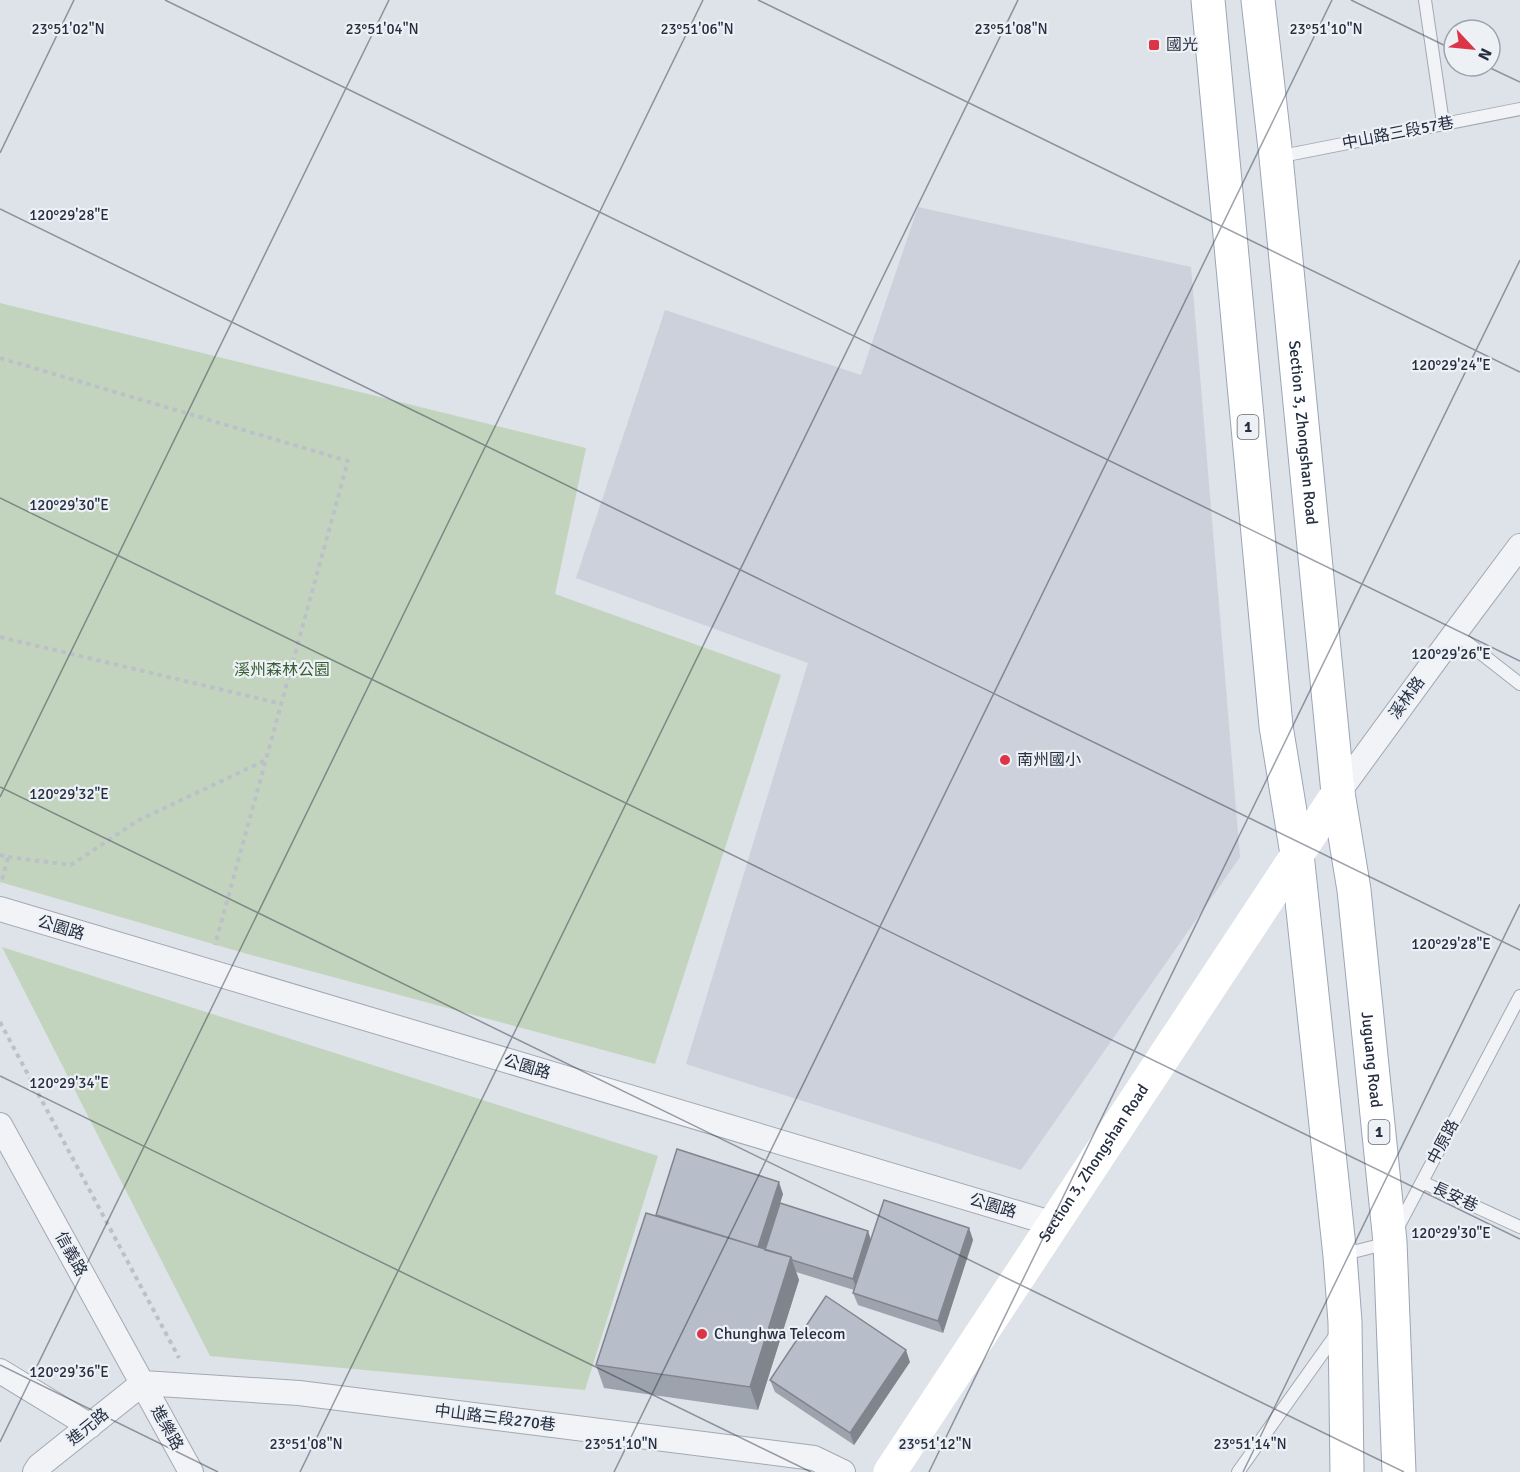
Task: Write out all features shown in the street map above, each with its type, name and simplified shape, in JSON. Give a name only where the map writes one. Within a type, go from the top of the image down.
[{"type":"main road","name":"1","points":[[1208,0],[1276,726],[1297,854],[1340,1256],[1345,1322],[1347,1472]]},
{"type":"main road","name":"Section 3, Zhongshan Road","points":[[890,1472],[1338,793],[1276,157],[1258,0]]},
{"type":"main road","name":"Juguang Road","points":[[1338,793],[1354,890],[1390,1242],[1399,1472]]},
{"type":"street","name":"溪林路","points":[[1338,793],[1520,546]]},
{"type":"street","name":"公園路","points":[[0,909],[1054,1224]]},
{"type":"street","name":"信義路","points":[[0,1125],[143,1383]]},
{"type":"street","points":[[0,1371],[90,1425]]},
{"type":"street","name":"中山路三段270巷","points":[[143,1383],[298,1393],[803,1456],[814,1458],[843,1472]]},
{"type":"street","name":"進元路","points":[[35,1472],[39,1466],[143,1383]]},
{"type":"street","name":"進樂路","points":[[143,1383],[191,1472]]},
{"type":"lane","points":[[1425,0],[1443,123]]},
{"type":"lane","name":"中山路三段57巷","points":[[1276,157],[1520,109]]},
{"type":"lane","points":[[1455,633],[1520,684]]},
{"type":"lane","name":"中原路","points":[[1390,1242],[1520,996]]},
{"type":"lane","name":"長安巷","points":[[1422,1182],[1520,1227]]},
{"type":"lane","points":[[1340,1256],[1390,1242]]},
{"type":"lane","points":[[1238,1472],[1345,1322]]},
{"type":"path","points":[[0,358],[348,461],[208,972]]},
{"type":"path","points":[[0,637],[282,704]]},
{"type":"path","points":[[0,855],[71,865],[137,821],[266,760]]},
{"type":"path","points":[[0,889],[8,857]]},
{"type":"path","points":[[0,1022],[194,1387]]},
{"type":"shaded area","name":"南州國小","points":[[918,207],[1191,267],[1240,857],[1021,1170],[686,1064],[808,663],[576,578],[665,310],[861,375]]},
{"type":"green space","name":"溪州森林公園","points":[[0,303],[586,448],[555,594],[781,675],[655,1064],[244,953],[0,882]]},
{"type":"green space","points":[[2,947],[658,1156],[585,1390],[210,1356]]},
{"type":"building","points":[[677,1149],[779,1182],[758,1247],[656,1215]]},
{"type":"building","points":[[884,1200],[969,1228],[938,1321],[853,1293]]},
{"type":"building","points":[[780,1203],[868,1231],[853,1279],[765,1250]]},
{"type":"building","name":"Chunghwa Telecom","points":[[646,1213],[791,1257],[750,1387],[596,1365]]},
{"type":"building","points":[[826,1296],[906,1350],[850,1433],[770,1380]]},
{"type":"place","name":"國光","points":[[1154,45]]},
{"type":"place","name":"南州國小","points":[[1005,760]]},
{"type":"place","name":"Chunghwa Telecom","points":[[702,1334]]}]
